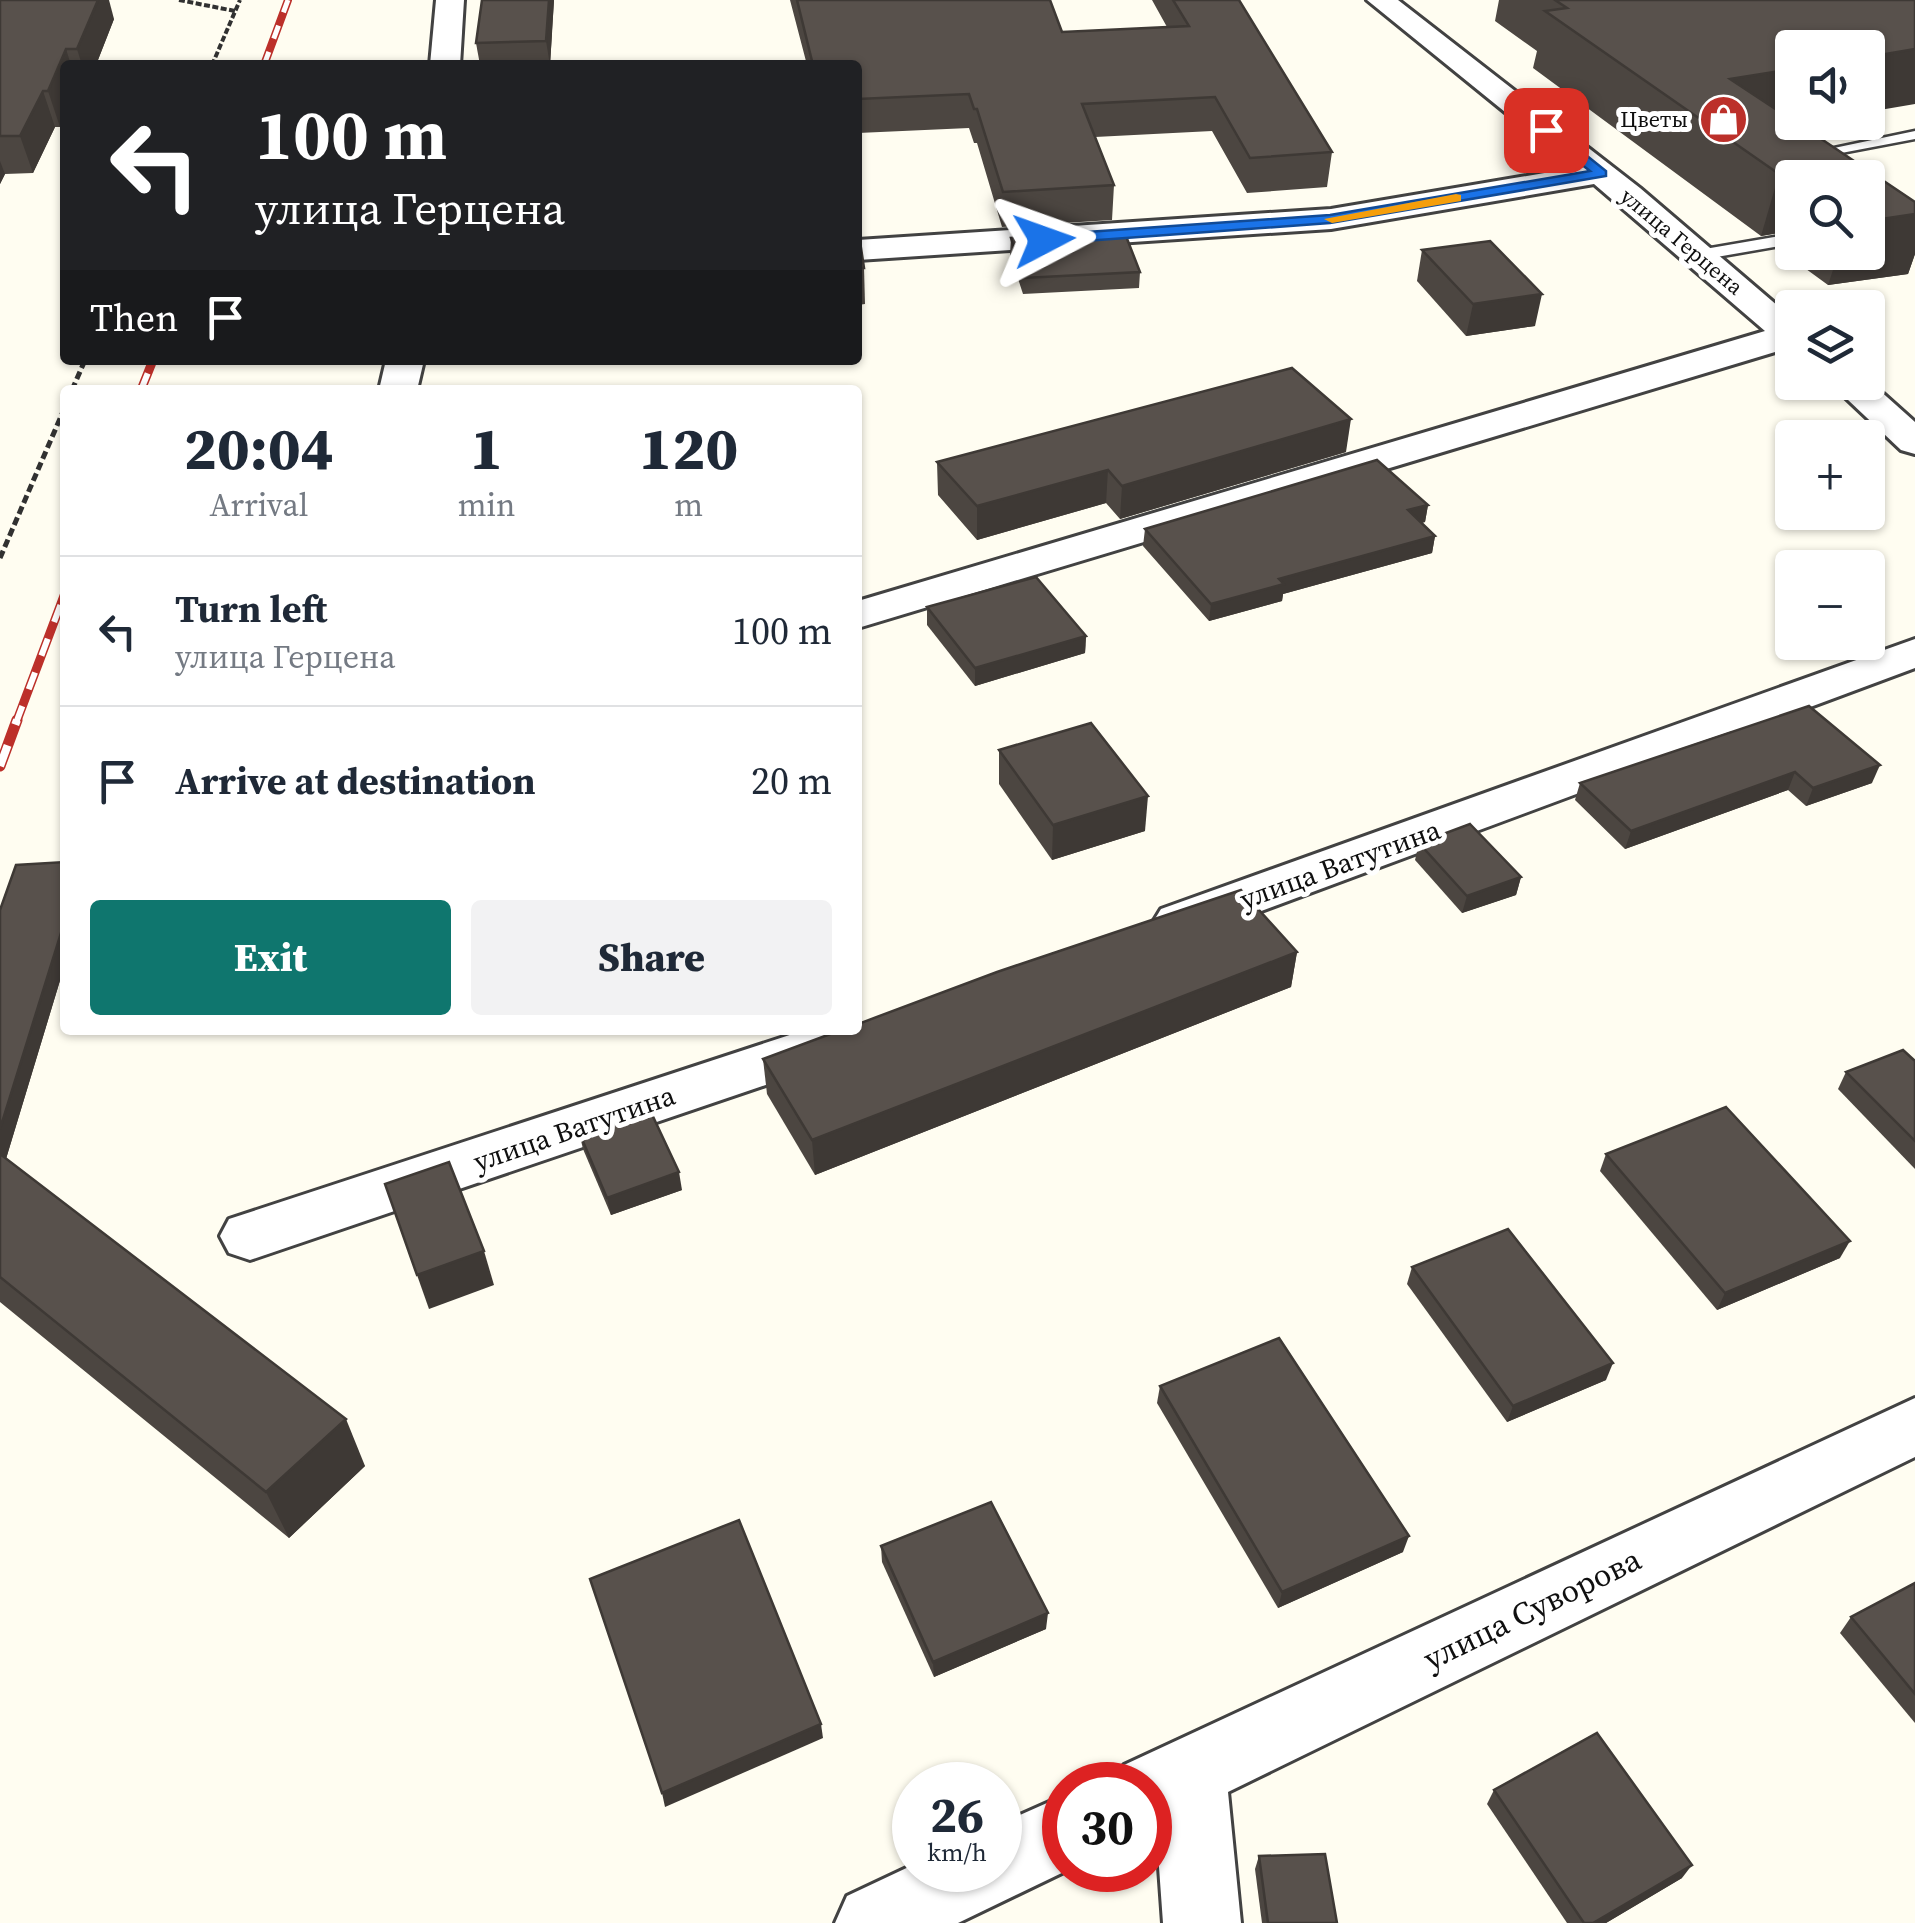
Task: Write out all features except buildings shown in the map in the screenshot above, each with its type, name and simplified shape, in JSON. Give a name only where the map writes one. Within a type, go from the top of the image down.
[{"type":"street","points":[[444,60],[450,0]]},
{"type":"street","name":"улица Герцена","points":[[1381,0],[1601,174],[1775,321]]},
{"type":"street","points":[[862,250],[1330,219],[1601,174]]},
{"type":"street","points":[[862,614],[1775,341]]},
{"type":"street","points":[[1867,400],[1915,442]]},
{"type":"street","name":"улица Ватутина","points":[[1141,935],[1310,877],[1915,653]]},
{"type":"street","name":"улица Ватутина","points":[[862,1031],[878,1026]]},
{"type":"street","name":"улица Ватутина","points":[[250,1236],[851,1035]]},
{"type":"street","name":"улица Суворова","points":[[1172,1781],[1915,1426]]},
{"type":"street","points":[[1172,1791],[1202,1923]]},
{"type":"street","points":[[874,1923],[939,1892]]},
{"type":"lane","points":[[1833,160],[1822,152],[1915,135]]},
{"type":"lane","points":[[1698,255],[1775,242]]},
{"type":"path","points":[[179,0],[235,11]]},
{"type":"path","points":[[214,60],[240,0]]},
{"type":"path","points":[[0,558],[60,419]]},
{"type":"railway","points":[[266,60],[288,0]]},
{"type":"railway","points":[[143,385],[151,365]]},
{"type":"railway","points":[[16,723],[60,606]]},
{"type":"railway","points":[[0,766],[17,720]]},
{"type":"slow traffic","points":[[1332,219],[1456,198]]},
{"type":"place","name":"Цветы","points":[[1723,119]]},
{"type":"route","points":[[1044,240],[1330,219],[1601,174],[1546,130]]}]
